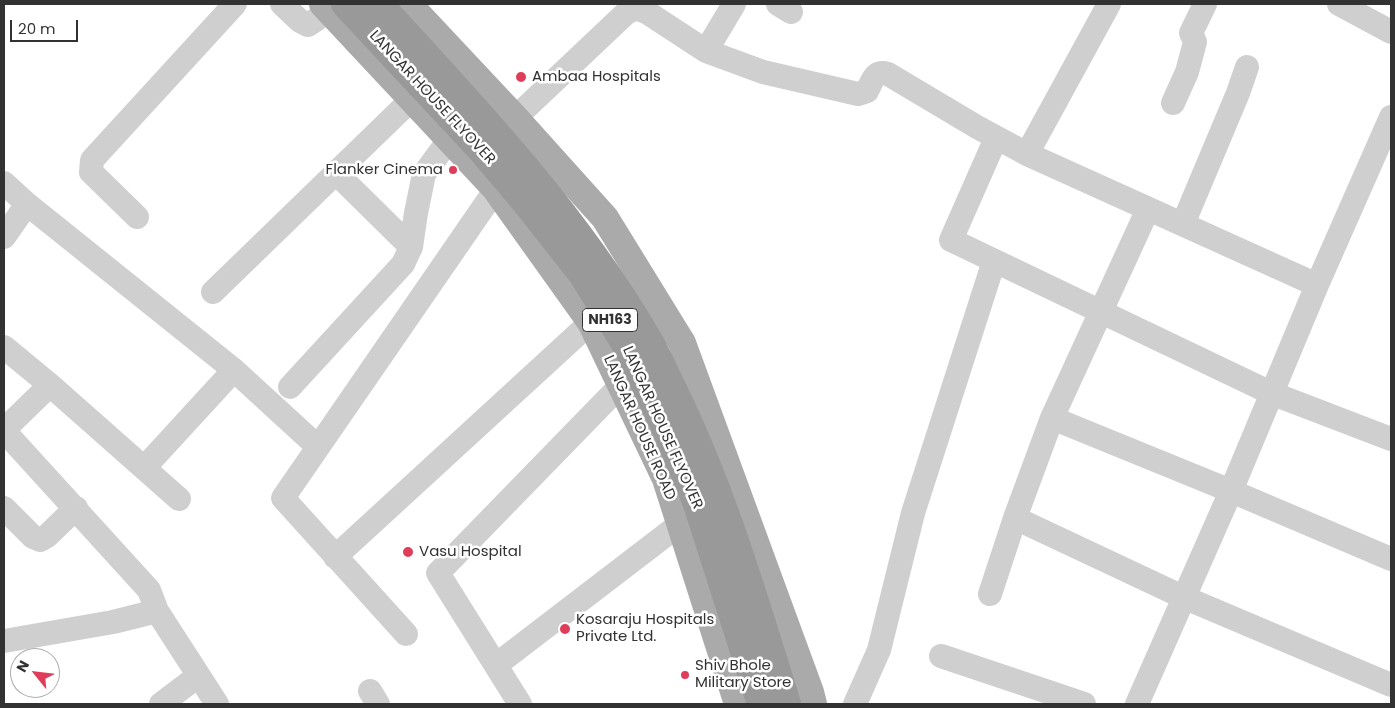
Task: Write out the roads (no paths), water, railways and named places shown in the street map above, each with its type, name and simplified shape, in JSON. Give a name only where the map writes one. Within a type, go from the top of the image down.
[{"type":"highway","name":"LANGAR HOUSE FLYOVER","points":[[379,4],[500,137],[545,191],[599,261],[646,336],[686,415],[718,493],[787,704]]},
{"type":"highway","name":"LANGAR HOUSE FLYOVER","points":[[331,5],[483,152],[582,274],[627,347],[665,427],[696,500],[761,704]]},
{"type":"main road","points":[[408,4],[515,118],[605,218],[682,343],[813,704]]},
{"type":"main road","name":"LANGAR HOUSE ROAD","points":[[331,5],[412,99],[502,198],[591,322],[666,479],[738,704]]},
{"type":"main road","points":[[502,198],[556,164]]},
{"type":"street","points":[[138,217],[91,172],[92,160],[235,4]]},
{"type":"street","points":[[282,4],[300,21],[308,25],[331,5]]},
{"type":"street","points":[[706,51],[734,4]]},
{"type":"street","points":[[1027,154],[1109,4]]},
{"type":"street","points":[[1173,103],[1187,72],[1195,42],[1191,34],[1205,4]]},
{"type":"street","points":[[1339,4],[1391,32]]},
{"type":"street","points":[[515,118],[630,10],[636,8],[648,13],[706,51],[763,72],[851,94],[867,91],[874,77],[882,72],[888,74],[996,138],[1027,154],[1317,285]]},
{"type":"street","points":[[1184,224],[1247,68]]},
{"type":"street","points":[[213,292],[412,99]]},
{"type":"street","points":[[1137,704],[1231,491],[1317,285],[1391,117]]},
{"type":"street","points":[[996,138],[951,240],[984,254],[994,261],[1272,393],[1391,439]]},
{"type":"street","points":[[290,387],[403,264],[411,247],[424,174],[443,148],[451,141]]},
{"type":"street","points":[[336,173],[411,247]]},
{"type":"street","points":[[4,183],[27,204],[234,370],[318,447]]},
{"type":"street","points":[[406,634],[282,498],[502,198]]},
{"type":"street","points":[[4,236],[27,204]]},
{"type":"street","points":[[990,594],[1015,518],[1052,418],[1148,209]]},
{"type":"street","points":[[855,704],[879,650],[913,513],[994,261]]},
{"type":"street","points":[[335,557],[591,322]]},
{"type":"street","points":[[4,348],[50,384],[179,499]]},
{"type":"street","points":[[144,468],[234,370]]},
{"type":"street","points":[[50,384],[11,423],[7,434],[149,590],[157,611],[217,704]]},
{"type":"street","points":[[520,704],[438,573],[621,385]]},
{"type":"street","points":[[1052,418],[1391,559]]},
{"type":"street","points":[[4,508],[33,537],[40,540],[48,536],[76,508]]},
{"type":"street","points":[[1015,518],[1183,597],[1391,685]]},
{"type":"street","points":[[496,665],[680,524]]},
{"type":"street","points":[[6,638],[114,622],[157,611]]},
{"type":"street","points":[[941,656],[1084,704]]},
{"type":"street","points":[[161,704],[198,676]]},
{"type":"place","name":"Ambaa Hospitals","points":[[521,77]]},
{"type":"place","name":"Flanker Cinema","points":[[453,170]]},
{"type":"place","name":"Vasu Hospital","points":[[408,552]]},
{"type":"place","name":"Kosaraju Hospitals Private Ltd.","points":[[565,629]]},
{"type":"place","name":"Shiv Bhole Military Store","points":[[685,675]]}]
